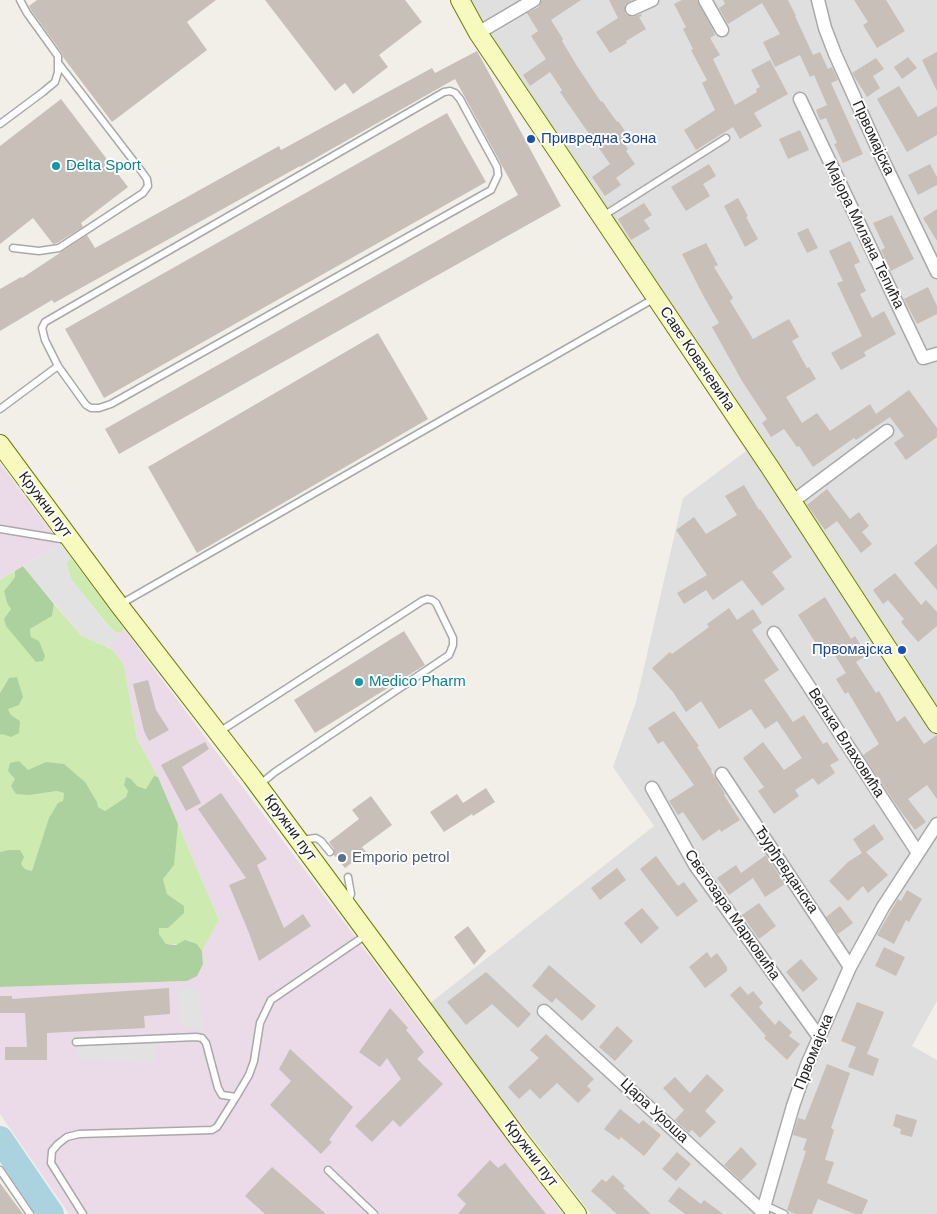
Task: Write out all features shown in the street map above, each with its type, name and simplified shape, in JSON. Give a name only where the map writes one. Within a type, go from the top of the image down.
[{"type":"main road","name":"Саве Ковачевића","points":[[460,0],[478,33],[792,502],[937,724]]},
{"type":"main road","name":"Кружни пут","points":[[0,444],[577,1214]]},
{"type":"street","points":[[478,33],[534,0]]},
{"type":"street","points":[[632,9],[652,0]]},
{"type":"street","points":[[705,0],[722,30]]},
{"type":"street","name":"Првомајска","points":[[818,0],[825,28],[835,54],[880,154],[937,272]]},
{"type":"street","name":"Мајора Милана Тепића","points":[[800,98],[922,358],[937,354]]},
{"type":"street","points":[[792,502],[887,431]]},
{"type":"street","name":"Вељка Влаховића","points":[[774,633],[918,852]]},
{"type":"street","name":"Ђурђевданска","points":[[722,774],[850,967]]},
{"type":"street","name":"Светозара Марковића","points":[[652,788],[695,865],[819,1037]]},
{"type":"street","name":"Првомајска","points":[[763,1210],[793,1106],[819,1037],[850,967],[883,907],[937,824]]},
{"type":"street","name":"Цара Уроша","points":[[544,1010],[763,1210]]},
{"type":"lane","points":[[0,124],[55,82],[58,72],[58,56],[27,13],[20,0]]},
{"type":"lane","points":[[13,248],[39,251],[59,248],[143,193],[148,186],[147,179],[142,172],[59,64]]},
{"type":"lane","points":[[450,91],[455,93],[460,99],[497,168],[498,175],[491,190],[110,404],[99,408],[92,408],[86,405],[58,366],[43,335],[42,328],[45,322],[444,92],[450,91]]},
{"type":"lane","points":[[602,216],[726,138]]},
{"type":"lane","points":[[119,605],[656,298]]},
{"type":"lane","points":[[0,410],[58,366]]},
{"type":"lane","points":[[0,529],[71,540]]},
{"type":"lane","points":[[217,733],[422,601],[427,599],[436,603],[453,638],[449,655],[275,772],[258,786]]},
{"type":"lane","points":[[298,840],[316,838],[330,852]]},
{"type":"lane","points":[[346,905],[351,894],[348,877]]},
{"type":"lane","points":[[83,1214],[51,1163],[52,1151],[58,1144],[67,1137],[79,1134],[212,1130],[217,1128],[249,1075],[254,1060],[260,1023],[271,1000],[368,934]]},
{"type":"lane","points":[[76,1042],[202,1038],[206,1043],[218,1088],[222,1095],[236,1097]]},
{"type":"lane","points":[[0,1170],[30,1214]]},
{"type":"lane","points":[[328,1170],[374,1214]]},
{"type":"lane","points":[[763,1210],[784,1214]]},
{"type":"shaded area","points":[[450,0],[937,0],[937,1001],[912,1046],[937,1060],[937,1214],[591,1214],[429,1004],[654,826],[613,767],[636,702],[683,498],[746,451],[465,27]]},
{"type":"shaded area","points":[[0,463],[60,543],[0,580]]},
{"type":"shaded area","points":[[60,543],[71,558],[67,561],[67,565],[71,579],[105,623],[115,632],[120,633],[120,641],[113,641],[109,648],[81,635],[23,566]]},
{"type":"shaded area","points":[[124,629],[563,1214],[69,1214],[0,1114],[0,987],[187,981],[203,964],[202,951],[219,920],[158,777],[137,739],[124,665],[113,650],[109,648],[113,641],[120,641],[120,633]]},
{"type":"shaded area","points":[[197,987],[205,1031],[179,1024],[178,988]]},
{"type":"shaded area","points":[[157,1044],[154,1063],[77,1059],[77,1046]]},
{"type":"green space","points":[[71,558],[124,629],[120,633],[115,632],[105,622],[71,579],[67,561]]},
{"type":"green space","points":[[23,566],[54,604],[52,616],[30,629],[31,637],[39,641],[45,656],[43,661],[36,662],[6,626],[4,619],[11,609],[7,603],[4,591],[15,577],[15,571]]},
{"type":"green space","points":[[15,571],[15,577],[4,591],[7,603],[12,609],[4,619],[31,637],[30,629],[52,616],[54,604],[81,635],[113,650],[124,665],[137,739],[158,777],[154,776],[147,789],[137,786],[131,779],[126,797],[105,811],[46,762],[16,779],[30,795],[57,791],[64,793],[63,801],[32,871],[25,869],[8,850],[0,852],[0,735],[20,721],[11,715],[8,709],[9,678],[0,693],[0,580]]},
{"type":"green space","points":[[17,677],[23,697],[19,705],[8,709],[11,715],[20,721],[19,733],[11,737],[0,735],[0,693],[9,678]]},
{"type":"green space","points":[[19,761],[28,770],[46,762],[64,764],[85,782],[98,807],[105,811],[126,797],[128,791],[124,785],[126,777],[131,779],[137,786],[146,789],[154,776],[158,777],[178,824],[174,865],[163,879],[167,894],[184,906],[184,913],[168,928],[159,928],[159,934],[166,944],[176,945],[185,940],[197,944],[202,951],[203,964],[197,976],[187,981],[0,987],[0,852],[20,850],[24,857],[21,864],[25,869],[32,871],[49,818],[58,803],[63,801],[64,793],[57,791],[30,795],[16,794],[11,786],[15,779],[8,771],[10,763]]},
{"type":"green space","points":[[178,824],[219,920],[202,951],[197,944],[166,944],[159,934],[159,928],[168,928],[183,906],[167,894],[163,879],[173,865]]},
{"type":"building","points":[[37,0],[216,0],[187,22],[207,50],[112,122],[63,57],[31,10],[29,6]]},
{"type":"building","points":[[265,0],[405,0],[422,22],[379,55],[388,67],[353,94],[345,83],[335,91]]},
{"type":"building","points":[[542,0],[581,0],[551,20],[577,66],[601,102],[628,135],[622,140],[628,149],[626,151],[635,164],[616,178],[621,185],[605,196],[592,177],[610,164],[560,92],[562,90],[550,72],[530,86],[523,75],[546,59],[531,36],[538,31],[527,13],[539,7]]},
{"type":"building","points":[[609,0],[632,0],[625,5],[625,13],[632,17],[641,14],[642,16],[639,17],[646,29],[610,53],[596,32],[618,18]]},
{"type":"building","points":[[682,0],[697,0],[714,32],[715,35],[710,38],[720,55],[713,59],[735,105],[757,92],[756,89],[760,87],[751,70],[770,60],[788,94],[754,113],[762,126],[740,139],[733,127],[696,150],[684,130],[715,110],[702,83],[707,80],[691,50],[693,49],[683,29],[686,27],[674,4]]},
{"type":"building","points":[[723,0],[788,0],[813,55],[820,52],[828,69],[832,67],[838,80],[831,83],[863,154],[843,163],[834,144],[837,143],[826,118],[820,120],[816,110],[827,105],[814,75],[810,77],[800,55],[775,67],[763,42],[780,34],[762,3],[728,24],[719,8],[725,4]]},
{"type":"building","points":[[854,0],[886,0],[905,31],[877,48],[863,25],[868,22]]},
{"type":"building","points":[[477,51],[561,206],[119,454],[105,429],[518,195],[455,79],[54,303],[52,300],[0,331],[0,289],[22,278],[87,235],[95,248],[279,146],[281,150],[432,68],[435,73]]},
{"type":"building","points":[[937,52],[937,91],[922,60]]},
{"type":"building","points":[[908,57],[917,68],[902,79],[894,67]]},
{"type":"building","points":[[876,58],[884,69],[873,76],[880,88],[867,97],[852,73]]},
{"type":"building","points":[[899,86],[918,117],[937,106],[937,135],[907,152],[877,99]]},
{"type":"building","name":"Delta Sport","points":[[61,99],[128,187],[81,223],[83,227],[57,243],[53,244],[33,218],[0,244],[0,146]]},
{"type":"building","points":[[447,113],[486,182],[104,398],[65,329]]},
{"type":"building","points":[[800,130],[809,150],[788,159],[779,139]]},
{"type":"building","points":[[709,164],[716,176],[703,184],[710,196],[686,211],[671,187]]},
{"type":"building","points":[[930,164],[937,177],[937,185],[918,195],[908,175]]},
{"type":"building","points":[[738,198],[758,239],[745,247],[724,206]]},
{"type":"building","points":[[644,203],[652,215],[644,220],[650,229],[631,240],[618,219]]},
{"type":"building","points":[[937,209],[937,241],[923,218]]},
{"type":"building","points":[[892,215],[914,259],[891,271],[881,250],[885,248],[873,223]]},
{"type":"building","points":[[808,228],[818,248],[807,253],[797,233]]},
{"type":"building","points":[[850,241],[860,262],[854,265],[866,291],[860,294],[872,318],[884,311],[896,334],[864,352],[866,356],[841,370],[831,353],[862,336],[837,283],[843,281],[829,251]]},
{"type":"building","points":[[706,243],[718,265],[714,267],[733,298],[730,301],[753,339],[789,319],[799,337],[792,341],[807,368],[809,367],[816,379],[786,397],[802,423],[817,413],[830,431],[870,404],[876,414],[909,390],[937,428],[937,437],[906,460],[894,443],[904,436],[890,417],[856,440],[854,438],[813,467],[799,446],[797,447],[784,429],[771,437],[762,423],[767,419],[742,381],[712,327],[719,323],[682,254]]},
{"type":"building","points":[[928,287],[937,306],[937,314],[917,324],[904,299]]},
{"type":"building","points":[[378,333],[428,419],[197,553],[148,467]]},
{"type":"building","points":[[744,485],[792,557],[772,572],[785,589],[762,606],[742,580],[713,600],[706,590],[684,604],[677,593],[707,575],[676,530],[694,517],[706,534],[737,515],[725,496]]},
{"type":"building","points":[[827,489],[850,519],[859,512],[869,526],[862,532],[872,544],[861,553],[837,521],[825,530],[807,505]]},
{"type":"building","points":[[937,544],[937,590],[914,563]]},
{"type":"building","points":[[895,573],[921,605],[926,600],[937,612],[937,626],[918,642],[901,622],[904,619],[888,600],[883,604],[873,590]]},
{"type":"building","points":[[825,597],[851,639],[855,636],[867,655],[856,662],[876,693],[879,691],[897,722],[905,716],[924,744],[937,735],[937,799],[927,785],[908,799],[926,822],[915,830],[863,755],[879,744],[848,692],[845,694],[836,679],[846,673],[828,644],[820,650],[798,615]]},
{"type":"building","points":[[729,608],[737,620],[753,609],[762,623],[752,630],[779,670],[764,680],[793,722],[804,715],[823,744],[827,742],[839,760],[830,765],[835,773],[818,785],[813,778],[795,790],[799,796],[774,814],[758,791],[764,787],[743,758],[763,742],[784,770],[802,758],[777,721],[765,729],[751,709],[719,729],[701,701],[686,712],[673,692],[652,668],[670,652],[672,654],[709,627],[707,624]]},
{"type":"building","name":"Medico Pharm","points":[[404,631],[425,665],[315,733],[294,700]]},
{"type":"building","points":[[148,680],[156,710],[169,730],[149,741],[144,731],[133,684]]},
{"type":"building","points":[[674,711],[699,746],[697,747],[740,820],[721,832],[720,829],[703,841],[683,812],[678,815],[669,801],[694,785],[663,741],[658,744],[648,728]]},
{"type":"building","points":[[205,742],[209,749],[182,767],[201,803],[186,811],[161,765]]},
{"type":"building","points":[[486,788],[495,802],[444,832],[430,812],[457,794],[463,803]]},
{"type":"building","points":[[221,793],[267,859],[257,865],[284,928],[303,914],[311,926],[259,961],[229,885],[246,878],[198,809]]},
{"type":"building","points":[[371,796],[392,825],[362,847],[366,852],[345,868],[334,855],[334,849],[329,842],[359,819],[352,810]]},
{"type":"building","points":[[874,824],[884,839],[866,852],[888,875],[868,893],[863,886],[848,901],[829,881],[848,862],[862,853],[853,839]]},
{"type":"building","points":[[766,855],[785,884],[765,897],[753,878],[729,895],[717,878],[736,865],[741,873]]},
{"type":"building","points":[[656,856],[678,886],[684,882],[698,901],[677,917],[640,869]]},
{"type":"building","points":[[617,868],[626,880],[600,900],[591,888]]},
{"type":"building","points":[[907,890],[922,899],[909,922],[906,920],[894,944],[877,935],[898,899],[901,901]]},
{"type":"building","points":[[759,903],[776,926],[759,939],[742,915]]},
{"type":"building","points":[[840,906],[853,923],[838,934],[826,917]]},
{"type":"building","points":[[642,908],[659,928],[641,944],[624,923]]},
{"type":"building","points":[[468,926],[486,951],[474,965],[454,937]]},
{"type":"building","points":[[884,947],[905,957],[896,976],[875,966]]},
{"type":"building","points":[[707,952],[711,958],[717,953],[727,967],[727,971],[705,988],[689,967]]},
{"type":"building","points":[[801,959],[818,979],[803,992],[786,972]]},
{"type":"building","points":[[549,965],[596,1006],[582,1021],[556,998],[552,1003],[532,986]]},
{"type":"building","points":[[486,972],[531,1014],[518,1028],[492,1004],[466,1025],[447,1002]]},
{"type":"building","points":[[740,986],[748,995],[753,991],[763,1003],[759,1007],[775,1025],[779,1020],[792,1032],[789,1036],[800,1044],[787,1060],[764,1038],[766,1036],[730,995]]},
{"type":"building","points":[[169,988],[170,1014],[144,1016],[145,1028],[47,1033],[47,1060],[5,1060],[5,1047],[27,1047],[25,1013],[0,1013],[0,996],[12,996],[12,999]]},
{"type":"building","points":[[857,1002],[884,1012],[867,1054],[879,1059],[873,1076],[848,1067],[856,1047],[841,1041]]},
{"type":"building","points":[[390,1008],[408,1028],[406,1030],[424,1052],[417,1059],[443,1084],[400,1127],[393,1120],[372,1142],[355,1126],[401,1079],[387,1058],[380,1067],[359,1052]]},
{"type":"building","points":[[617,1026],[633,1041],[615,1061],[599,1047]]},
{"type":"building","points":[[546,1034],[594,1079],[587,1086],[591,1090],[578,1103],[557,1083],[540,1099],[530,1089],[519,1099],[508,1087],[539,1058],[530,1050]]},
{"type":"building","points":[[290,1049],[353,1107],[329,1140],[332,1142],[321,1154],[270,1105],[291,1081],[279,1069]]},
{"type":"building","points":[[827,1064],[850,1073],[831,1128],[834,1130],[825,1160],[834,1162],[827,1183],[868,1200],[862,1214],[855,1214],[818,1199],[812,1214],[795,1214],[787,1210],[806,1151],[803,1150],[807,1139],[793,1135],[798,1118],[805,1120]]},
{"type":"building","points":[[707,1074],[724,1090],[705,1111],[716,1122],[700,1138],[692,1130],[689,1133],[675,1120],[684,1110],[663,1088],[675,1077],[690,1093]]},
{"type":"building","points":[[620,1109],[639,1124],[643,1120],[661,1135],[644,1156],[621,1137],[619,1140],[604,1129]]},
{"type":"building","points":[[896,1114],[917,1120],[912,1137],[900,1134],[901,1129],[893,1126]]},
{"type":"building","points":[[741,1147],[757,1164],[741,1181],[724,1165]]},
{"type":"building","points":[[677,1152],[691,1164],[676,1181],[662,1169]]},
{"type":"building","points":[[490,1160],[498,1168],[505,1163],[546,1214],[458,1214],[466,1204],[457,1195]]},
{"type":"building","points":[[272,1167],[326,1214],[265,1214],[245,1196]]},
{"type":"building","points":[[613,1175],[625,1186],[623,1188],[651,1214],[617,1214],[591,1191],[602,1179],[606,1182]]},
{"type":"building","points":[[0,1183],[23,1214],[0,1214]]},
{"type":"building","points":[[679,1187],[701,1204],[704,1200],[723,1214],[685,1214],[668,1201]]},
{"type":"waterway","points":[[0,1139],[51,1214]]},
{"type":"place","name":"Привредна Зона","points":[[531,139]]},
{"type":"place","name":"Delta Sport","points":[[56,166]]},
{"type":"place","name":"Првомајска","points":[[902,650]]},
{"type":"place","name":"Medico Pharm","points":[[359,682]]},
{"type":"place","name":"Emporio petrol","points":[[342,858]]}]
